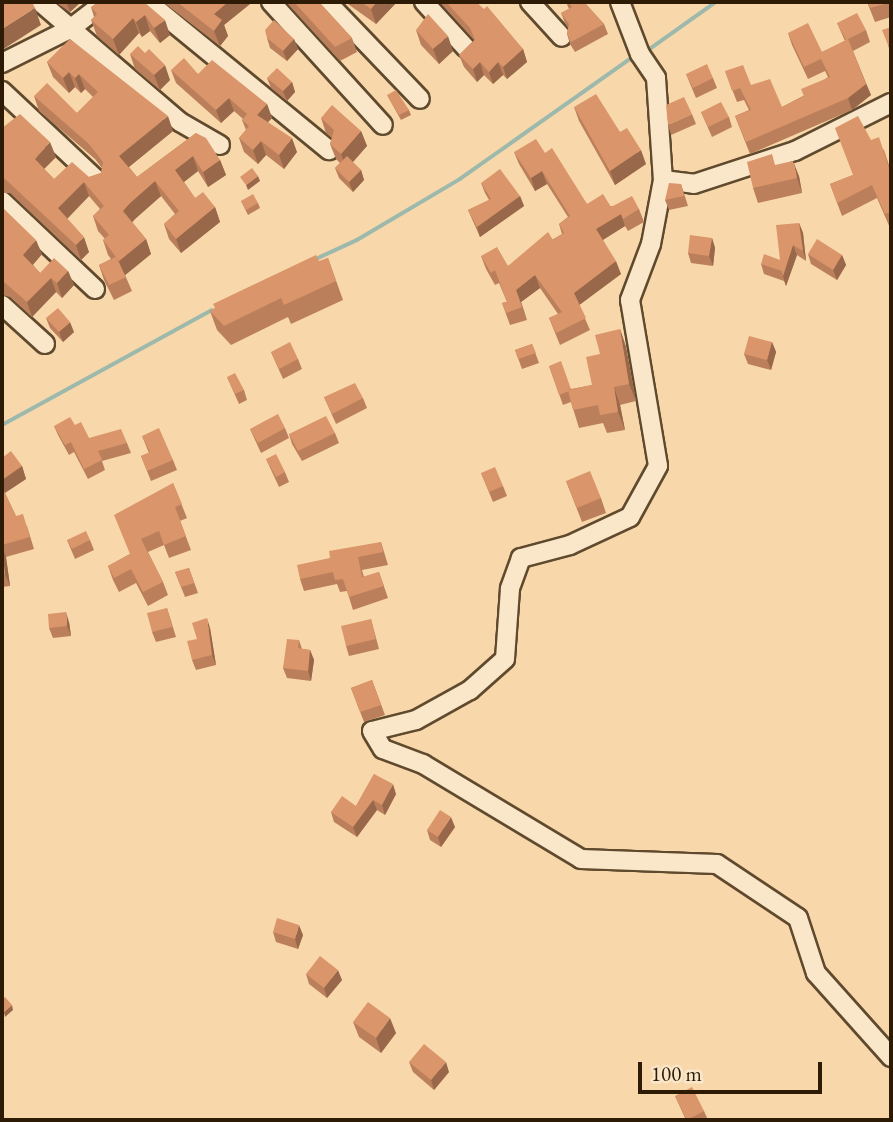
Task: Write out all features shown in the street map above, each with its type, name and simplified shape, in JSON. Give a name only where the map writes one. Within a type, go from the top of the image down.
[{"type":"street","points":[[40,2],[180,122],[220,145]]},
{"type":"street","points":[[2,63],[70,29],[104,2]]},
{"type":"street","points":[[148,2],[329,150]]},
{"type":"street","points":[[271,2],[383,125]]},
{"type":"street","points":[[327,2],[420,99]]},
{"type":"street","points":[[424,2],[466,48]]},
{"type":"street","points":[[530,2],[562,37]]},
{"type":"street","points":[[620,2],[640,54],[656,78],[663,180],[651,243],[630,300],[658,467],[630,517],[570,545],[521,558],[510,589],[505,659],[470,690],[416,720],[372,731],[383,749],[423,764],[581,859],[717,864],[798,918],[816,973],[891,1057]]},
{"type":"street","points":[[2,91],[98,181]]},
{"type":"street","points":[[663,180],[694,184],[795,151],[891,103]]},
{"type":"street","points":[[2,201],[95,289]]},
{"type":"street","points":[[2,305],[45,344]]},
{"type":"building","points":[[2,2],[32,2],[35,8],[2,29]]},
{"type":"building","points":[[98,2],[144,2],[165,20],[154,28],[145,15],[136,22],[133,18],[113,39],[91,20],[97,14],[91,7]]},
{"type":"building","points":[[177,2],[228,2],[214,14],[222,20],[214,31]]},
{"type":"building","points":[[294,2],[319,2],[352,38],[335,47]]},
{"type":"building","points":[[361,2],[377,2],[371,9]]},
{"type":"building","points":[[446,2],[476,2],[484,9],[487,6],[523,49],[503,67],[498,62],[489,72],[480,62],[473,69],[459,55],[475,40],[470,28]]},
{"type":"building","points":[[568,2],[584,2],[604,24],[571,42],[567,34],[569,24],[561,13],[572,7]]},
{"type":"building","points":[[867,2],[888,2],[888,3],[870,8]]},
{"type":"building","points":[[857,13],[866,30],[848,39],[866,84],[848,98],[746,142],[735,116],[751,110],[740,88],[732,91],[725,71],[743,65],[751,85],[770,79],[782,107],[804,96],[801,89],[830,77],[821,59],[804,67],[788,33],[808,23],[822,52],[846,40],[837,23]]},
{"type":"building","points":[[428,14],[448,36],[433,49],[416,30]]},
{"type":"building","points":[[274,20],[294,39],[283,51],[267,38],[265,30]]},
{"type":"building","points":[[891,27],[891,44],[888,45],[882,30]]},
{"type":"building","points":[[70,39],[168,116],[119,156],[137,177],[196,133],[206,138],[220,160],[203,172],[193,156],[175,170],[195,198],[203,192],[215,207],[176,239],[164,224],[179,211],[155,181],[129,204],[123,211],[146,239],[119,261],[103,240],[109,235],[93,216],[104,206],[84,182],[58,208],[84,237],[76,245],[2,178],[2,128],[20,114],[50,142],[35,159],[54,179],[72,162],[89,177],[101,173],[103,162],[89,144],[34,96],[47,83],[77,113],[98,92],[79,74],[75,78],[69,72],[63,78],[47,62]]},
{"type":"building","points":[[138,46],[145,53],[149,49],[165,65],[154,75],[130,54]]},
{"type":"building","points":[[184,58],[198,74],[212,60],[267,104],[257,115],[292,138],[279,155],[261,141],[253,150],[239,138],[249,126],[242,120],[247,114],[229,98],[216,110],[171,70]]},
{"type":"building","points":[[707,64],[713,78],[693,88],[686,74]]},
{"type":"building","points":[[277,68],[292,82],[283,91],[267,78]]},
{"type":"building","points":[[396,90],[409,110],[399,115],[387,95]]},
{"type":"building","points":[[596,94],[620,132],[627,128],[641,150],[610,171],[574,107]]},
{"type":"building","points":[[684,97],[692,114],[668,125],[666,105]]},
{"type":"building","points":[[721,102],[729,117],[708,127],[701,112]]},
{"type":"building","points":[[332,105],[361,131],[341,154],[330,144],[334,130],[321,118]]},
{"type":"building","points":[[858,116],[871,140],[879,137],[891,168],[891,212],[885,214],[872,185],[837,203],[830,184],[853,175],[835,128]]},
{"type":"building","points":[[536,139],[545,153],[552,148],[587,204],[603,194],[611,207],[632,196],[639,209],[623,219],[621,214],[596,229],[616,261],[574,293],[586,318],[556,333],[549,318],[562,312],[535,275],[516,290],[522,307],[506,313],[502,303],[507,302],[495,270],[491,273],[481,256],[497,247],[508,266],[548,232],[553,240],[564,233],[559,224],[570,216],[542,171],[531,178],[514,152]]},
{"type":"building","points":[[772,154],[775,165],[793,161],[797,178],[753,188],[747,162]]},
{"type":"building","points":[[347,156],[361,170],[349,182],[335,168]]},
{"type":"building","points":[[252,168],[258,176],[246,185],[240,177]]},
{"type":"building","points":[[500,169],[520,196],[477,227],[468,210],[491,199],[481,183]]},
{"type":"building","points":[[669,183],[681,184],[684,196],[665,200]]},
{"type":"building","points":[[253,194],[258,203],[246,210],[241,201]]},
{"type":"building","points":[[2,207],[36,240],[23,255],[40,273],[54,258],[68,271],[57,283],[51,278],[27,302],[2,281]]},
{"type":"building","points":[[799,223],[803,251],[793,245],[783,276],[782,271],[761,264],[764,254],[780,260],[776,225]]},
{"type":"building","points":[[690,235],[712,238],[709,256],[688,253]]},
{"type":"building","points":[[817,239],[842,255],[833,270],[808,254]]},
{"type":"building","points":[[316,255],[319,261],[328,258],[336,281],[284,305],[281,298],[224,326],[210,311],[215,308],[213,304]]},
{"type":"building","points":[[116,257],[126,277],[109,285],[99,265]]},
{"type":"building","points":[[58,308],[70,322],[59,332],[46,318]]},
{"type":"building","points":[[620,329],[629,384],[614,387],[618,412],[600,415],[598,405],[573,410],[568,390],[592,385],[586,357],[600,354],[595,335]]},
{"type":"building","points":[[749,336],[772,342],[767,360],[744,354]]},
{"type":"building","points":[[290,342],[298,359],[279,369],[271,352]]},
{"type":"building","points":[[532,344],[536,353],[518,359],[515,350]]},
{"type":"building","points":[[561,361],[571,389],[559,395],[549,366]]},
{"type":"building","points":[[235,373],[244,390],[235,394],[227,377]]},
{"type":"building","points":[[355,383],[363,398],[332,414],[324,397]]},
{"type":"building","points":[[278,414],[285,428],[258,443],[250,429]]},
{"type":"building","points":[[326,416],[335,433],[298,451],[289,434]]},
{"type":"building","points":[[70,417],[75,425],[81,422],[89,438],[121,429],[127,443],[98,451],[102,460],[84,469],[71,442],[65,445],[54,426]]},
{"type":"building","points":[[159,428],[173,460],[147,471],[141,456],[150,452],[142,436]]},
{"type":"building","points":[[11,451],[22,466],[2,480],[2,458]]},
{"type":"building","points":[[276,454],[285,472],[276,477],[266,459]]},
{"type":"building","points":[[495,467],[503,486],[489,492],[481,473]]},
{"type":"building","points":[[590,471],[601,498],[577,508],[566,481]]},
{"type":"building","points":[[173,483],[182,504],[175,507],[186,536],[164,545],[159,531],[141,539],[163,582],[143,592],[131,569],[114,578],[108,566],[130,554],[114,515]]},
{"type":"building","points":[[2,487],[16,516],[23,514],[30,537],[2,545]]},
{"type":"building","points":[[86,531],[90,540],[72,549],[67,540]]},
{"type":"building","points":[[381,542],[383,552],[358,557],[362,577],[379,572],[384,586],[349,597],[343,579],[335,580],[333,572],[300,579],[297,565],[330,558],[329,551]]},
{"type":"building","points":[[2,549],[5,574],[2,574]]},
{"type":"building","points":[[189,568],[194,583],[181,587],[175,572]]},
{"type":"building","points":[[167,608],[172,627],[152,632],[147,613]]},
{"type":"building","points":[[66,612],[67,626],[49,628],[48,614]]},
{"type":"building","points":[[207,618],[212,655],[192,660],[187,641],[197,639],[192,623]]},
{"type":"building","points":[[371,619],[376,639],[346,646],[341,626]]},
{"type":"building","points":[[287,639],[299,640],[298,648],[310,650],[308,671],[283,668]]},
{"type":"building","points":[[372,680],[381,705],[360,712],[351,688]]},
{"type":"building","points":[[374,774],[393,784],[382,805],[373,800],[353,827],[331,812],[342,796],[356,806]]},
{"type":"building","points":[[440,810],[451,817],[438,837],[427,830]]},
{"type":"building","points":[[277,918],[299,925],[295,939],[273,932]]},
{"type":"building","points":[[320,956],[338,970],[324,988],[306,974]]},
{"type":"building","points":[[5,997],[12,1005],[4,1012],[2,1000]]},
{"type":"building","points":[[368,1002],[390,1018],[376,1038],[353,1022]]},
{"type":"building","points":[[424,1044],[446,1062],[431,1080],[409,1062]]},
{"type":"building","points":[[692,1087],[704,1111],[687,1120],[675,1096]]},
{"type":"waterway","points":[[647,51],[716,2]]},
{"type":"waterway","points":[[316,259],[357,240],[460,179],[636,55]]},
{"type":"waterway","points":[[2,425],[212,310]]}]
